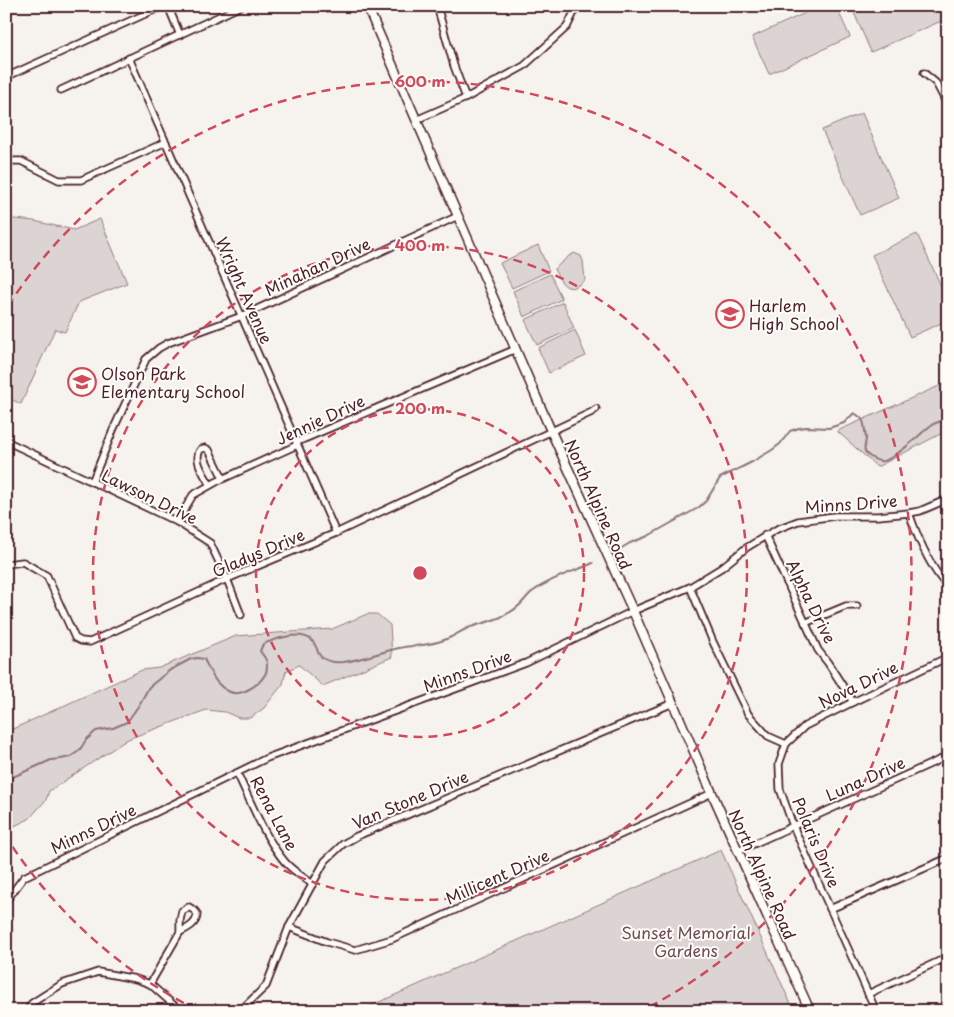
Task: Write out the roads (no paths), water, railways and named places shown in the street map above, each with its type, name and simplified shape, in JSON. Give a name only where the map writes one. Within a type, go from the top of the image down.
[{"type":"main road","name":"North Alpine Road","points":[[367,6],[551,430],[810,1011]]},
{"type":"street","points":[[6,77],[163,6]]},
{"type":"street","points":[[168,6],[180,35]]},
{"type":"street","points":[[61,90],[241,6]]},
{"type":"street","points":[[437,6],[454,66],[466,98]]},
{"type":"street","points":[[416,120],[466,98],[524,66],[567,27],[578,6]]},
{"type":"street","name":"Wright Avenue","points":[[129,58],[336,533]]},
{"type":"street","points":[[924,73],[936,82],[948,106]]},
{"type":"street","points":[[6,162],[21,161],[59,180],[81,180],[166,142]]},
{"type":"street","name":"Minahan Drive","points":[[92,482],[114,428],[146,359],[159,348],[242,316],[458,216]]},
{"type":"street","name":"Jennie Drive","points":[[178,522],[193,495],[223,478],[295,446],[297,442],[516,349]]},
{"type":"street","name":"Gladys Drive","points":[[6,564],[23,562],[47,576],[75,638],[90,642],[227,579],[336,533],[596,409]]},
{"type":"street","name":"Lawson Drive","points":[[6,441],[178,522],[210,543],[241,615]]},
{"type":"street","points":[[210,485],[198,459],[197,454],[201,449],[209,450],[223,478]]},
{"type":"street","name":"Minns Drive","points":[[6,901],[24,877],[267,758],[526,663],[633,611],[690,587],[721,568],[765,535],[777,529],[798,521],[835,516],[878,516],[909,513],[920,511],[948,499]]},
{"type":"street","points":[[909,513],[917,535],[941,580],[948,587]]},
{"type":"street","name":"Alpha Drive","points":[[765,535],[818,650],[853,702]]},
{"type":"street","points":[[690,587],[713,642],[748,714],[768,736],[786,744]]},
{"type":"street","points":[[806,623],[846,606],[857,606]]},
{"type":"street","name":"Nova Drive","points":[[786,744],[805,726],[948,657]]},
{"type":"street","name":"Van Stone Drive","points":[[240,1011],[266,986],[290,927],[325,861],[343,844],[357,836],[673,703]]},
{"type":"street","name":"Polaris Drive","points":[[786,744],[779,764],[780,788],[793,826],[876,1011]]},
{"type":"street","name":"Luna Drive","points":[[738,851],[948,756]]},
{"type":"street","name":"Rena Lane","points":[[237,773],[277,851],[285,862],[313,884]]},
{"type":"street","name":"Millicent Drive","points":[[290,927],[327,942],[355,950],[392,938],[712,794]]},
{"type":"street","points":[[830,909],[948,858]]},
{"type":"street","points":[[150,984],[180,932]]},
{"type":"street","points":[[868,994],[948,958]]},
{"type":"street","points":[[27,1011],[32,1003],[62,984],[98,972],[150,984],[175,1009],[185,1011]]},
{"type":"waterway","points":[[620,549],[648,536],[698,508],[706,501],[720,478],[772,450],[780,444],[790,431],[806,427],[829,428],[844,423],[854,413],[863,422],[866,438],[865,453],[881,461],[888,460],[900,452],[934,423],[948,418]]},
{"type":"waterway","points":[[6,780],[51,760],[70,757],[79,751],[86,740],[96,731],[113,728],[127,722],[149,687],[170,670],[191,659],[204,659],[214,678],[225,689],[234,693],[244,692],[254,686],[265,674],[267,663],[260,651],[263,644],[287,637],[305,637],[313,642],[322,658],[333,662],[340,662],[399,648],[433,643],[503,616],[520,605],[539,587],[593,563]]},
{"type":"place","name":"Harlem High School","points":[[730,314]]},
{"type":"place","name":"Olson Park Elementary School","points":[[82,382]]},
{"type":"park label","name":"Sunset Memorial Gardens","points":[[686,941]]}]
